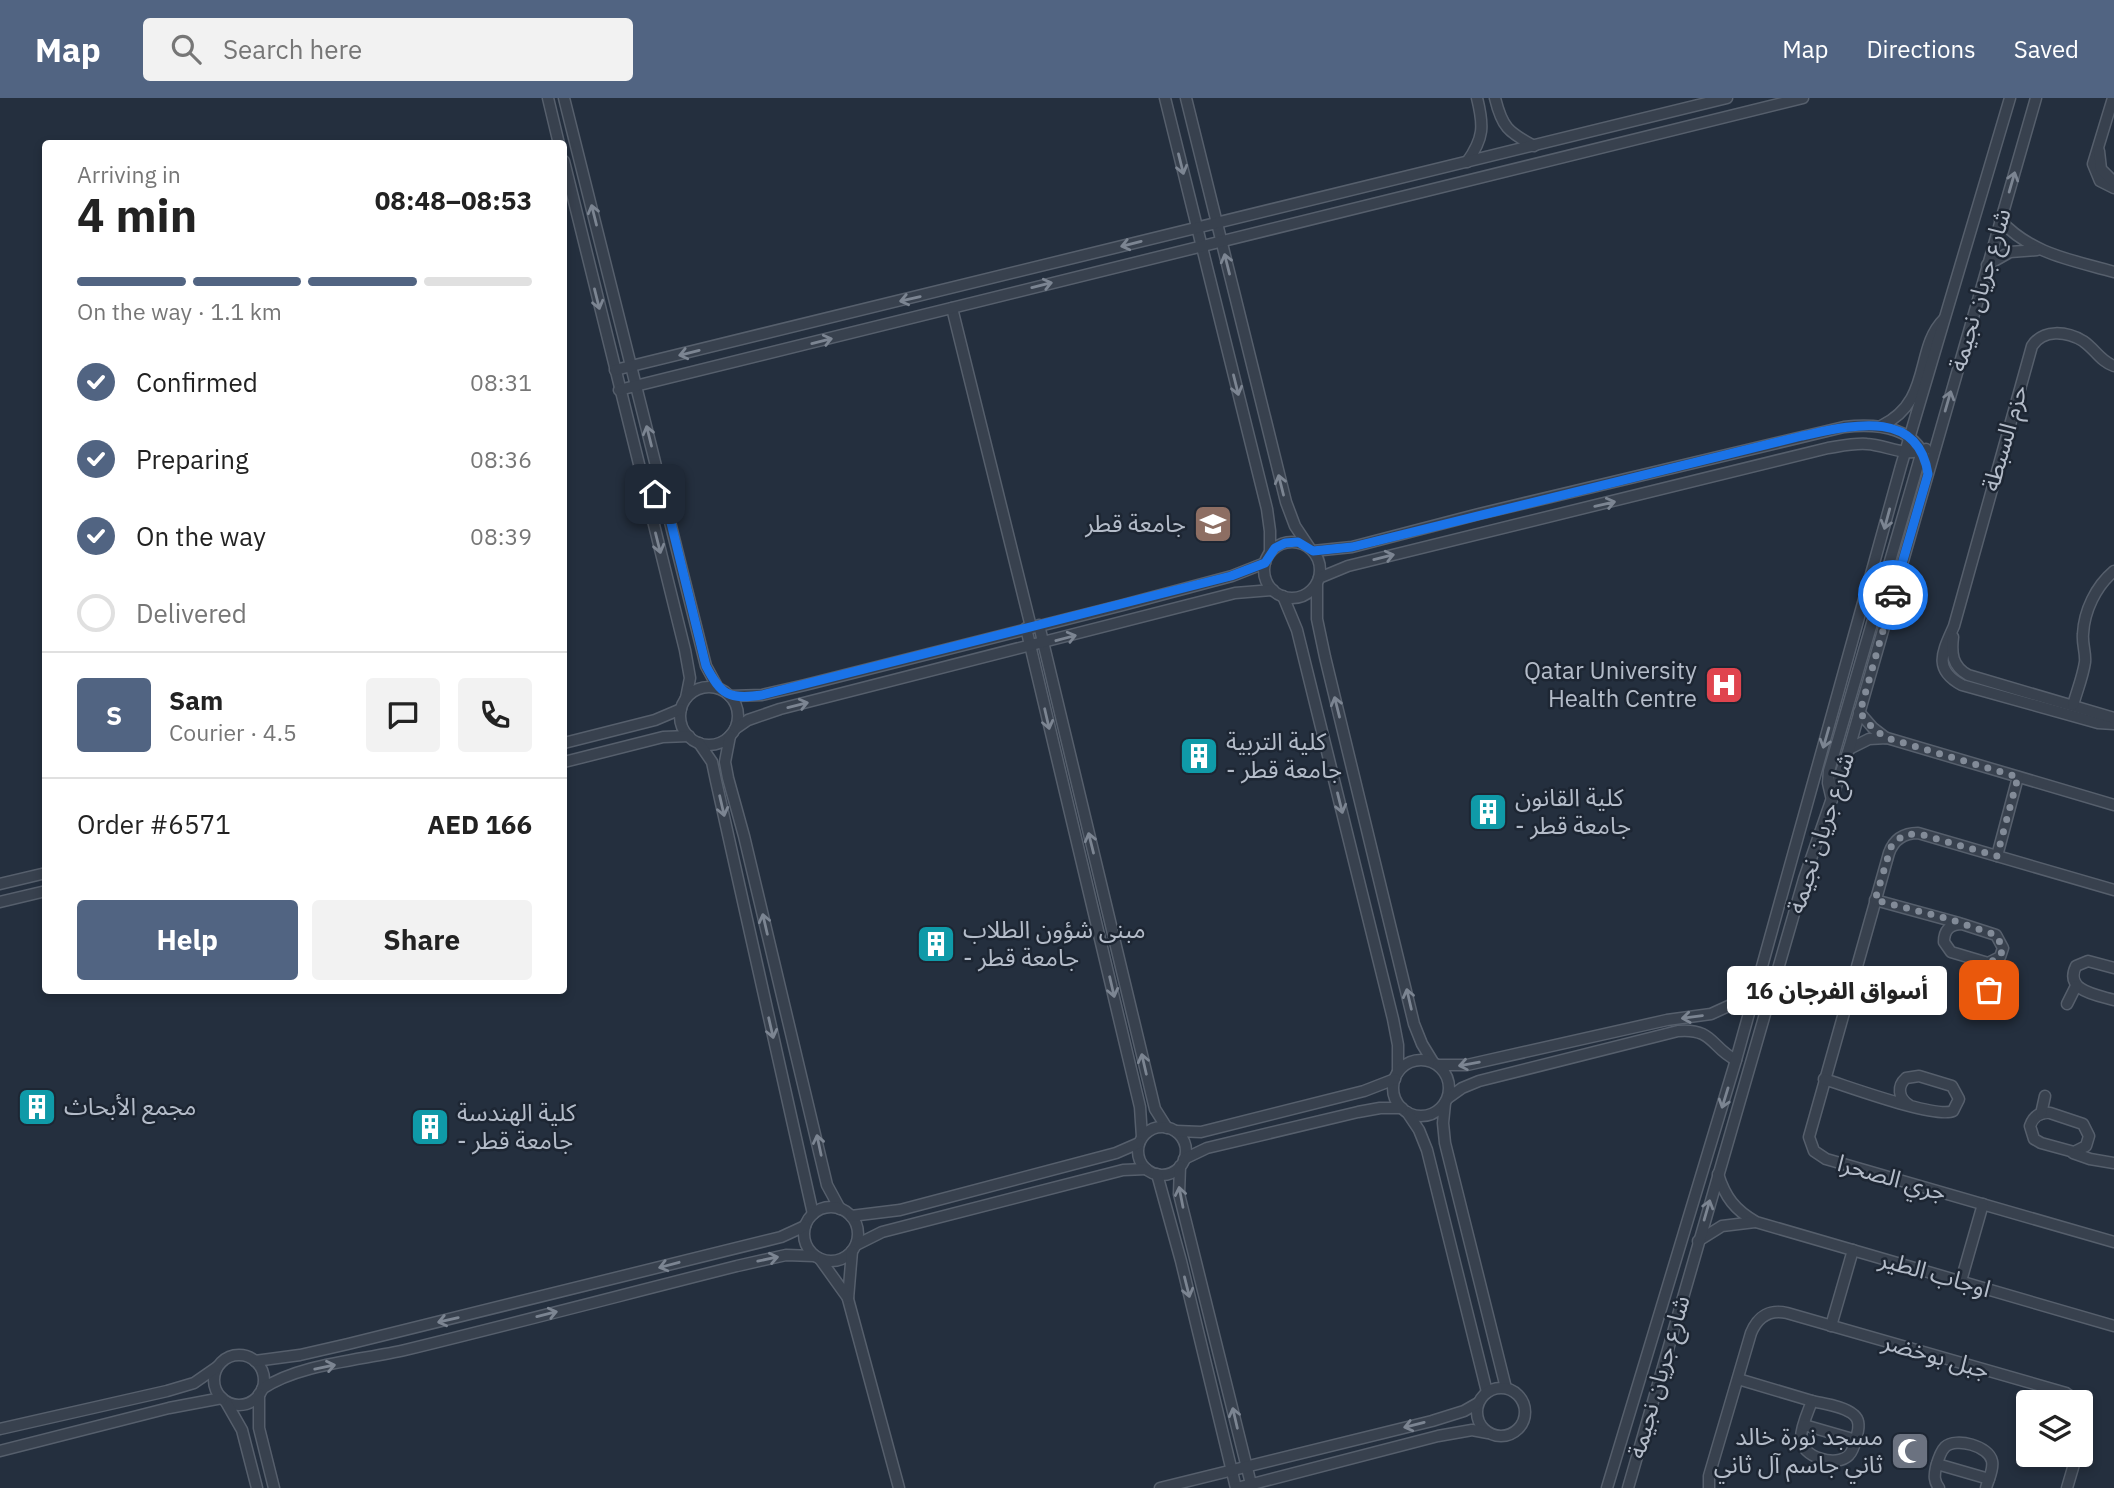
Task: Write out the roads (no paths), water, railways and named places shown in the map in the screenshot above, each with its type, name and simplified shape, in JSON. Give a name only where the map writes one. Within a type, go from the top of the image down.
[{"type":"street","points":[[548,98],[558,140]]},
{"type":"street","points":[[564,98],[706,666],[718,688],[730,696],[738,712],[725,762],[827,1185],[840,1209]]},
{"type":"street","points":[[1165,98],[1267,509],[1270,552],[1265,563],[1265,575],[1273,590],[1283,596],[1302,596],[1318,581],[1341,568],[1849,444],[1869,444],[1906,453],[1922,451],[1938,438]]},
{"type":"street","points":[[1186,98],[1286,502],[1295,526],[1319,561],[1316,607],[1319,631],[1414,1024],[1422,1044],[1448,1080],[1443,1123],[1446,1143],[1506,1388]]},
{"type":"street","points":[[1467,162],[1476,149],[1482,132],[1477,98]]},
{"type":"street","points":[[1495,98],[1499,114],[1508,131],[1534,146]]},
{"type":"street","points":[[615,370],[1727,98]]},
{"type":"street","points":[[619,390],[1803,98]]},
{"type":"street","name":"شارع جريان نجيمة","points":[[1607,1488],[1736,1060],[1906,453],[2010,98]]},
{"type":"street","name":"شارع جريان نجيمة","points":[[1628,1488],[1807,867],[1832,801],[1860,712],[2036,98]]},
{"type":"street","points":[[2112,103],[2093,157],[2094,170],[2100,181],[2114,188]]},
{"type":"street","points":[[1673,112],[1677,128]]},
{"type":"street","points":[[2102,134],[2099,164],[2104,175],[2114,182]]},
{"type":"street","points":[[567,173],[684,648],[690,678],[681,709],[682,724],[689,736],[699,743],[713,765],[813,1214]]},
{"type":"street","points":[[1413,176],[1418,193]]},
{"type":"street","points":[[2000,220],[2017,237],[2037,250],[2114,272]]},
{"type":"street","points":[[1987,265],[2010,252],[2037,250]]},
{"type":"street","points":[[959,287],[963,305]]},
{"type":"street","points":[[940,292],[948,309],[1032,627],[1043,644],[1155,1109],[1185,1143],[1180,1194],[1251,1484]]},
{"type":"street","points":[[1880,426],[1896,416],[1915,391],[1935,330],[1947,317]]},
{"type":"street","points":[[783,330],[788,349]]},
{"type":"street","name":"حزم السبطة","points":[[2114,366],[2105,362],[2081,340],[2058,333],[2043,335],[2032,346],[1954,626],[1942,657],[1945,672],[2103,724],[2114,724]]},
{"type":"street","points":[[626,418],[643,413]]},
{"type":"street","points":[[1270,552],[1280,545],[1292,542],[1311,549],[1352,547],[1844,427],[1880,426],[1911,437],[1922,451],[1928,474]]},
{"type":"street","points":[[1832,801],[1828,789],[1829,771],[1922,451]]},
{"type":"street","points":[[1717,459],[1721,476]]},
{"type":"street","points":[[646,498],[664,494]]},
{"type":"street","points":[[1409,532],[1414,549]]},
{"type":"street","points":[[730,696],[762,695],[1231,576],[1265,563]]},
{"type":"street","points":[[2073,705],[2085,661],[2084,629],[2093,598],[2101,583],[2114,571]]},
{"type":"street","points":[[2101,583],[2114,580]]},
{"type":"street","points":[[699,743],[715,744],[748,720],[780,709],[1235,593],[1273,590]]},
{"type":"street","points":[[1283,596],[1297,630],[1393,1019],[1398,1045],[1395,1097],[1419,1130],[1427,1150],[1487,1392]]},
{"type":"street","points":[[1032,627],[1030,647],[1140,1107],[1140,1160],[1152,1171],[1181,1261],[1231,1470],[1236,1488],[1438,1436],[1472,1430],[1497,1436],[1511,1434],[1524,1421],[1524,1402],[1514,1392],[1506,1388],[1496,1388],[1464,1411],[1432,1421],[1247,1466],[1231,1470],[1160,1488]]},
{"type":"street","points":[[684,648],[701,645]]},
{"type":"street","points":[[686,698],[701,688],[718,688]]},
{"type":"street","name":"حزم السبطة","points":[[2051,705],[2073,705],[2114,718]]},
{"type":"street","points":[[567,742],[655,720],[681,709]]},
{"type":"street","points":[[1860,712],[1873,728],[1887,738],[2114,805]]},
{"type":"street","points":[[567,761],[663,737],[689,736]]},
{"type":"street","points":[[1849,749],[1869,739],[1887,738]]},
{"type":"street","points":[[713,765],[725,762]]},
{"type":"street","points":[[1997,856],[2018,777]]},
{"type":"street","points":[[1062,780],[1076,779]]},
{"type":"street","name":"جري الصحرا","points":[[2114,890],[1923,835],[1907,834],[1898,839],[1891,847],[1809,1132],[1811,1147],[1826,1159],[2114,1242]]},
{"type":"street","points":[[0,884],[42,874]]},
{"type":"street","points":[[1086,880],[1099,876]]},
{"type":"street","points":[[0,902],[42,892]]},
{"type":"street","points":[[1875,900],[1962,924],[1992,933],[2000,939],[2003,948],[2000,957],[1988,963],[1951,952],[1945,946],[1939,927],[1929,915]]},
{"type":"street","points":[[1944,937],[1950,927],[1962,924]]},
{"type":"street","points":[[2067,1003],[2076,986],[2073,974],[2080,963],[2092,961],[2114,968]]},
{"type":"street","points":[[1988,963],[1991,974],[1989,990]]},
{"type":"street","points":[[2076,986],[2114,1000]]},
{"type":"street","points":[[851,1216],[900,1210],[1116,1153],[1141,1140],[1150,1130],[1201,1132],[1353,1094],[1396,1076],[1406,1065],[1416,1060],[1435,1064],[1467,1065],[1667,1020],[1711,1014],[1755,994]]},
{"type":"street","points":[[0,1451],[169,1408],[224,1400],[242,1405],[252,1401],[286,1375],[402,1350],[786,1255],[834,1261],[847,1256],[854,1248],[882,1232],[1123,1170],[1167,1174],[1207,1148],[1358,1112],[1380,1108],[1404,1110],[1419,1116],[1431,1114],[1462,1088],[1479,1081],[1686,1030],[1702,1033],[1712,1039],[1728,1056],[1736,1060]]},
{"type":"street","points":[[1576,1041],[1580,1054]]},
{"type":"street","points":[[1543,1048],[1548,1063]]},
{"type":"street","points":[[1824,1079],[1944,1114],[1956,1108],[1959,1099],[1952,1086],[1919,1076],[1906,1078],[1887,1092],[1876,1094]]},
{"type":"street","points":[[1901,1084],[1900,1096],[1909,1105]]},
{"type":"street","points":[[2041,1114],[2045,1096]]},
{"type":"street","points":[[2041,1114],[2050,1114],[2083,1124],[2093,1150],[2109,1161],[2090,1159],[2034,1139],[2030,1126],[2034,1118],[2041,1114]]},
{"type":"street","points":[[2069,1151],[2083,1149],[2089,1141]]},
{"type":"street","name":"اوجاب الطير","points":[[1718,1173],[1724,1192],[1735,1209],[1756,1222],[2114,1326]]},
{"type":"street","points":[[1961,1281],[1983,1204]]},
{"type":"street","points":[[0,1429],[183,1387],[194,1383],[232,1356],[243,1355],[255,1360],[300,1355],[781,1237],[805,1226],[813,1214],[825,1208],[840,1209],[851,1216],[858,1230],[848,1299]]},
{"type":"street","name":"اوجاب الطير","points":[[1698,1241],[1722,1226],[1756,1222]]},
{"type":"street","points":[[805,1226],[806,1245],[848,1299],[899,1488]]},
{"type":"street","points":[[1831,1326],[1853,1250]]},
{"type":"street","points":[[1181,1261],[1194,1257]]},
{"type":"street","points":[[647,1271],[651,1288]]},
{"type":"street","points":[[601,1282],[606,1292],[604,1300]]},
{"type":"street","name":"جبل بوخضر","points":[[1709,1488],[1709,1476],[1753,1327],[1765,1315],[1782,1312],[2055,1390]]},
{"type":"street","points":[[1204,1356],[1219,1351]]},
{"type":"street","points":[[255,1360],[263,1374],[260,1428],[274,1488]]},
{"type":"street","points":[[217,1367],[214,1381],[216,1390],[242,1430],[257,1488]]},
{"type":"street","points":[[1738,1379],[1847,1411],[1854,1415],[1859,1427],[1856,1440],[1852,1452],[1841,1460],[1832,1461],[1814,1455],[1806,1451],[1801,1443],[1812,1401]]},
{"type":"street","points":[[1478,1402],[1478,1419],[1488,1433]]},
{"type":"street","points":[[1804,1425],[1856,1440]]},
{"type":"street","points":[[1937,1464],[1987,1484],[1992,1465],[1988,1453],[1962,1443],[1953,1443],[1945,1447],[1937,1464],[1934,1476],[1939,1488]]},
{"type":"street","points":[[2067,1488],[2073,1467]]},
{"type":"place","name":"جامعة قطر","points":[[1213,524]]},
{"type":"place","name":"Qatar University Health Centre","points":[[1724,685]]},
{"type":"place","name":"كلية التربية - جامعة قطر","points":[[1199,756]]},
{"type":"place","name":"كلية القانون - جامعة قطر","points":[[1488,812]]},
{"type":"place","name":"مبنى شؤون الطلاب - جامعة قطر","points":[[936,944]]},
{"type":"place","name":"أسواق الفرجان 16","points":[[1989,990]]},
{"type":"place","name":"مجمع الأبحاث","points":[[37,1107]]},
{"type":"place","name":"كلية الهندسة - جامعة قطر","points":[[430,1127]]},
{"type":"place","name":"مسجد نورة خالد ثاني جاسم آل ثاني","points":[[1910,1451]]}]
